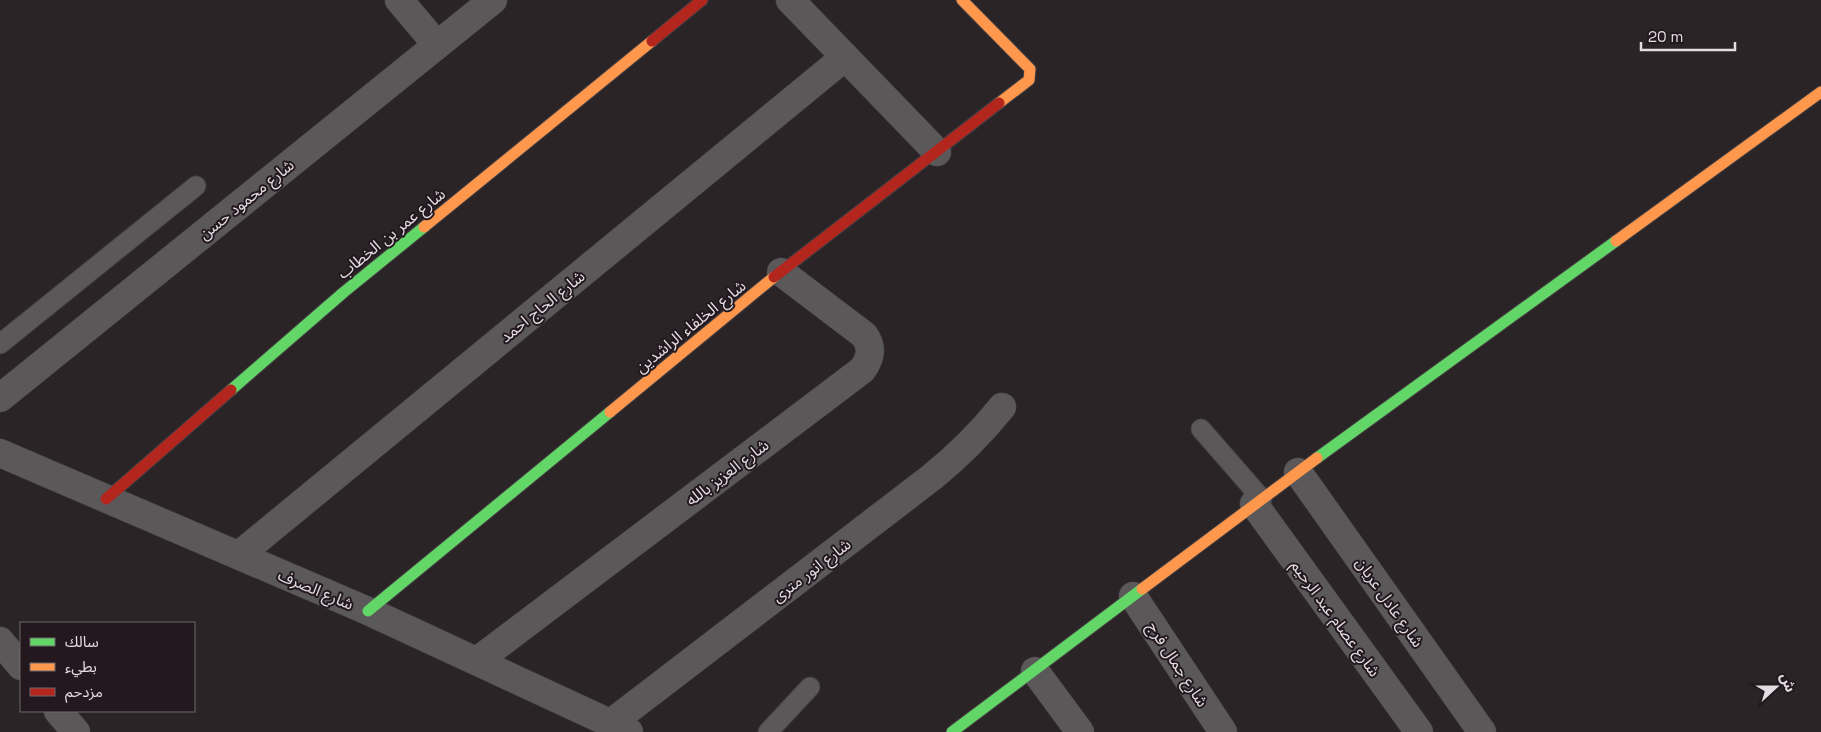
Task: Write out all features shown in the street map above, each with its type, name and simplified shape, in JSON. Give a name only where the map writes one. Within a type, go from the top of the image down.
[{"type":"street","points":[[399,0],[437,45]]},
{"type":"street","name":"شارع محمود حسن","points":[[0,398],[493,0]]},
{"type":"street","name":"شارع عمر بن الخطاب","points":[[106,499],[344,292],[702,0]]},
{"type":"street","points":[[790,0],[937,152]]},
{"type":"street","name":"شارع الخلفاء الراشدين","points":[[368,611],[781,272],[1029,80],[1030,69],[962,0]]},
{"type":"street","name":"شارع الحاج احمد","points":[[239,555],[845,57]]},
{"type":"street","points":[[952,732],[1298,472],[1821,92]]},
{"type":"street","name":"شارع العزيز بالله","points":[[477,661],[862,370],[869,360],[870,351],[869,342],[864,335],[781,272]]},
{"type":"street","name":"شارع انور مترى","points":[[620,728],[956,458],[981,433],[1002,407]]},
{"type":"street","name":"شارع الصرف","points":[[0,453],[368,611],[620,728]]},
{"type":"street","name":"شارع عادل عريان","points":[[1298,472],[1482,732]]},
{"type":"street","name":"شارع عصام عبد الرحيم","points":[[1258,502],[1419,732]]},
{"type":"street","name":"شارع جمال فرج","points":[[1134,596],[1223,732]]},
{"type":"street","points":[[0,641],[20,665]]},
{"type":"street","points":[[1035,671],[1080,732]]},
{"type":"street","points":[[59,712],[76,732]]},
{"type":"lane","points":[[0,344],[196,186]]},
{"type":"lane","points":[[1200,429],[1258,502]]},
{"type":"lane","points":[[768,732],[810,688]]},
{"type":"traffic: fast","points":[[231,390],[344,292],[424,227]]},
{"type":"traffic: fast","points":[[1317,458],[1616,241]]},
{"type":"traffic: fast","points":[[368,611],[610,412]]},
{"type":"traffic: fast","points":[[952,732],[1142,589]]},
{"type":"traffic: slow","points":[[962,0],[1030,69],[1029,80],[999,103]]},
{"type":"traffic: slow","points":[[424,227],[652,41]]},
{"type":"traffic: slow","points":[[1616,241],[1821,92]]},
{"type":"traffic: slow","points":[[610,412],[774,277]]},
{"type":"traffic: slow","points":[[1142,589],[1317,458]]},
{"type":"traffic: jam","points":[[652,41],[702,0]]},
{"type":"traffic: jam","points":[[774,277],[999,103]]},
{"type":"traffic: jam","points":[[106,499],[231,390]]}]
